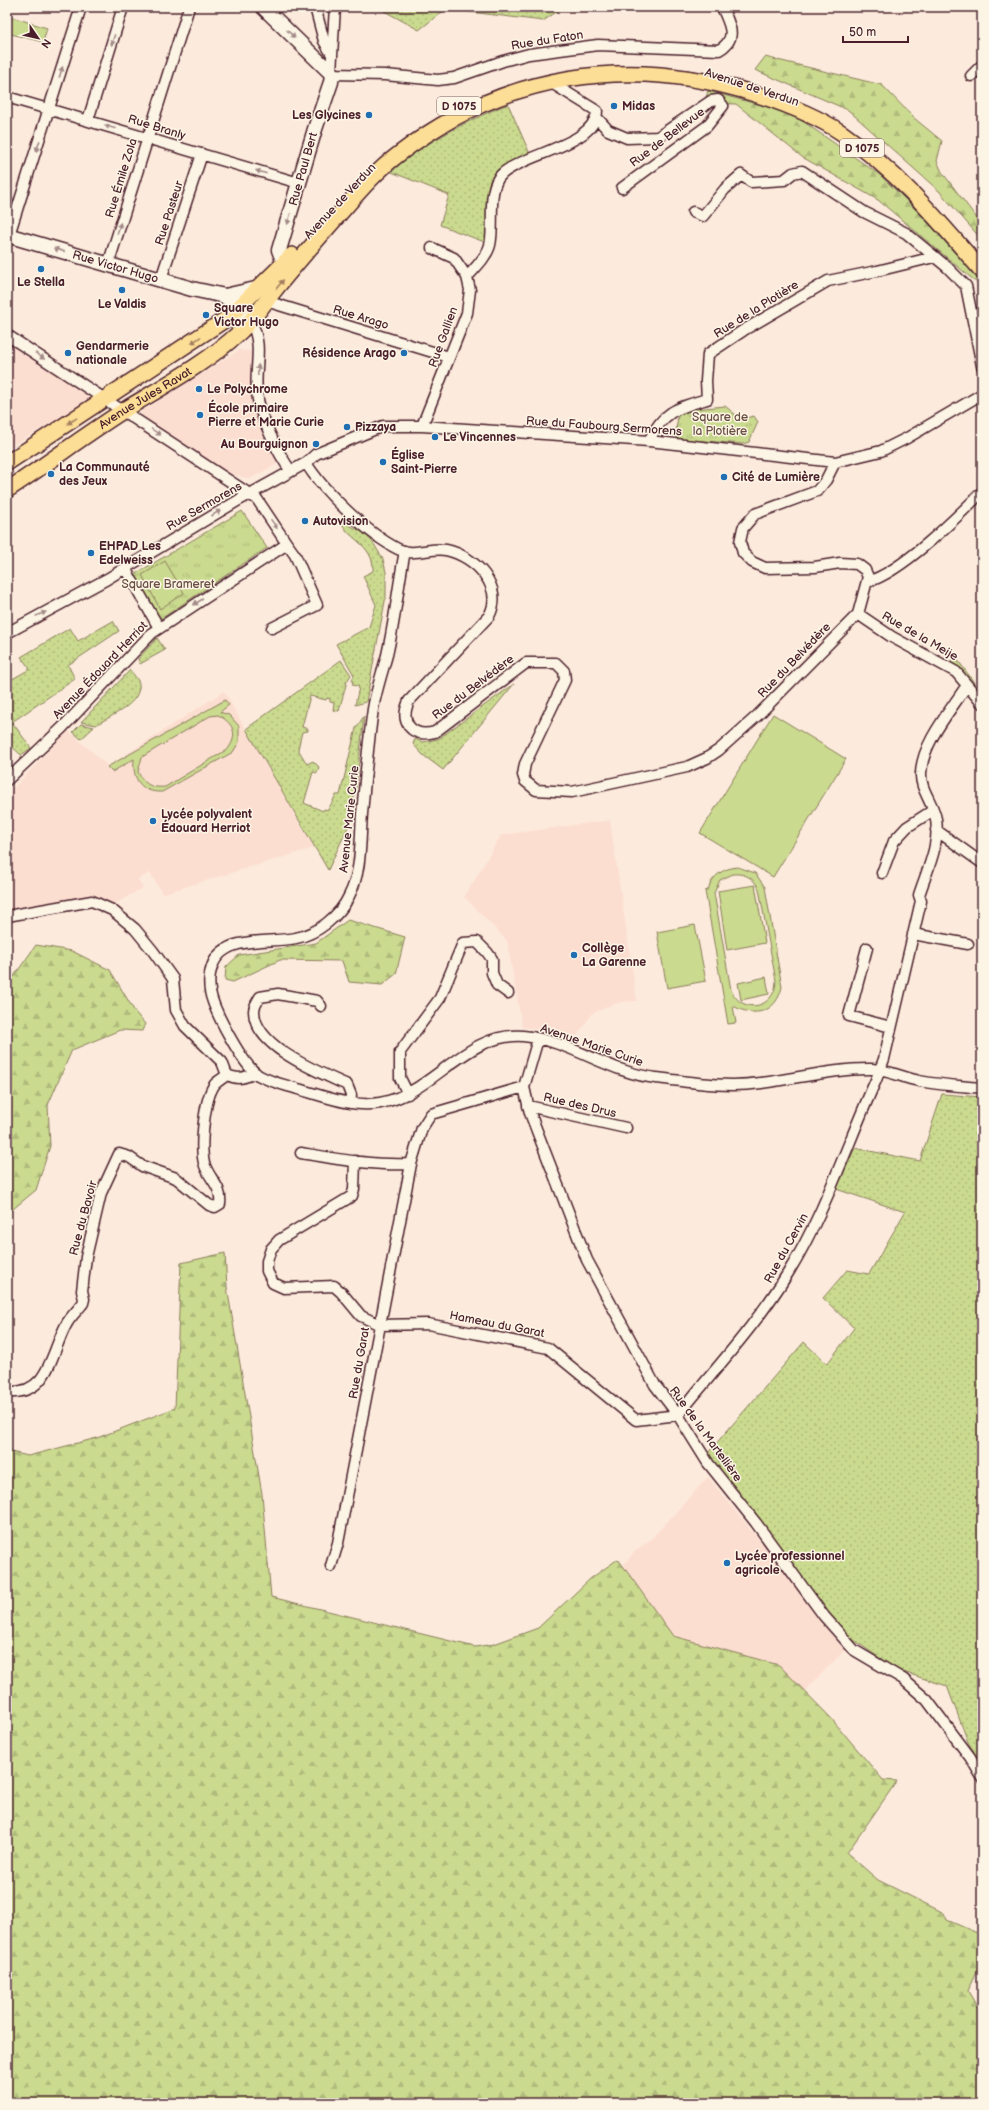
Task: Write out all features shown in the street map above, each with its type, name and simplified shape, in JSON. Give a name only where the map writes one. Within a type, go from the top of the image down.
[{"type":"main road","points":[[263,7],[331,73]]},
{"type":"main road","name":"Avenue de Verdun","points":[[288,266],[362,175],[391,149],[439,116],[476,98],[516,82],[543,75],[584,69],[638,64],[690,68],[732,78],[789,97],[816,110],[870,144],[891,162],[916,186],[982,258]]},
{"type":"main road","name":"Rue Paul Bert","points":[[288,266],[279,250],[331,82],[331,73]]},
{"type":"main road","name":"Avenue de Verdun","points":[[239,309],[263,294],[367,182],[397,155],[438,128],[474,107],[521,90],[550,82],[608,73],[662,74],[713,82],[787,104],[814,116],[840,132],[887,168],[941,224],[982,271]]},
{"type":"main road","name":"Rue Victor Hugo","points":[[8,235],[192,289],[225,296],[263,294]]},
{"type":"main road","name":"Avenue de Verdun","points":[[251,321],[263,294]]},
{"type":"main road","points":[[225,296],[251,321]]},
{"type":"main road","name":"Avenue Jules Ravat","points":[[31,473],[13,457],[105,400],[239,309]]},
{"type":"main road","name":"Avenue Jules Ravat","points":[[7,490],[227,344],[251,321]]},
{"type":"street","points":[[8,235],[81,7]]},
{"type":"street","points":[[88,120],[124,7]]},
{"type":"street","name":"Rue Émile Zola","points":[[108,265],[189,7]]},
{"type":"street","points":[[315,7],[324,41],[331,53]]},
{"type":"street","points":[[331,73],[331,53],[335,7]]},
{"type":"street","name":"Rue du Faton","points":[[331,73],[385,75],[438,80],[454,78],[503,60],[529,54],[598,45],[719,50],[727,46],[731,38],[731,28],[722,7]]},
{"type":"street","points":[[971,76],[982,65]]},
{"type":"street","name":"Rue de Bellevue","points":[[550,82],[597,111],[597,118],[608,130],[627,138],[658,137],[712,102],[718,100],[723,106],[707,126],[622,188]]},
{"type":"street","name":"Rue Branly","points":[[7,97],[299,183]]},
{"type":"street","points":[[467,277],[480,262],[490,246],[494,186],[500,175],[512,166],[561,146],[589,130],[597,118]]},
{"type":"street","name":"Rue Pasteur","points":[[161,279],[202,154]]},
{"type":"street","points":[[693,212],[703,216],[725,189],[741,175],[751,182],[784,180],[793,173],[802,171],[864,212],[906,233],[966,286],[982,366]]},
{"type":"street","name":"Rue Gallien","points":[[422,426],[467,313],[470,290],[467,277],[454,258],[432,248]]},
{"type":"street","name":"Rue de la Plotière","points":[[649,441],[659,422],[666,416],[680,408],[707,399],[706,381],[708,354],[744,330],[828,281],[878,271],[934,257]]},
{"type":"street","name":"Rue Arago","points":[[263,294],[450,358]]},
{"type":"street","points":[[251,321],[258,343],[257,393],[260,406],[285,463],[291,471]]},
{"type":"street","points":[[7,335],[257,500],[298,560],[317,605],[272,628]]},
{"type":"street","name":"Rue du Faubourg Sermorens","points":[[422,426],[649,441],[835,462],[866,456],[881,451],[907,438],[982,394]]},
{"type":"street","name":"Rue Sermorens","points":[[7,633],[32,618],[57,608],[306,463],[316,454],[383,426],[422,426]]},
{"type":"street","points":[[835,462],[826,480],[817,491],[755,514],[743,528],[740,542],[744,553],[748,558],[752,562],[765,568],[815,566],[840,563],[857,564],[865,570],[868,577],[858,614]]},
{"type":"street","name":"Rue du Belvédère","points":[[306,463],[340,505],[370,530],[398,549],[405,552],[416,553],[446,550],[459,555],[475,565],[489,580],[495,598],[494,608],[489,616],[409,701],[404,712],[406,721],[414,730],[424,735],[436,732],[526,663],[556,663],[564,671],[565,680],[560,692],[525,764],[523,775],[525,781],[536,790],[572,792],[687,767],[707,758],[719,750],[757,716],[858,614]]},
{"type":"street","points":[[867,582],[874,580],[909,557],[940,532],[982,492]]},
{"type":"street","name":"Avenue Édouard Herriot","points":[[7,780],[62,728],[159,628],[287,544]]},
{"type":"street","name":"Avenue Marie Curie","points":[[405,552],[386,656],[380,674],[373,709],[359,864],[348,900],[338,913],[319,929],[299,938],[252,940],[228,948],[217,958],[210,971],[210,991],[220,1018],[242,1056],[256,1073],[273,1082],[350,1103],[383,1103],[408,1094],[470,1050],[485,1043],[520,1036],[557,1044],[633,1075],[723,1086],[760,1084],[798,1076],[871,1069],[944,1085],[982,1088]]},
{"type":"street","points":[[125,568],[159,628]]},
{"type":"street","name":"Rue de la Meije","points":[[858,614],[892,636],[956,672],[982,703]]},
{"type":"street","name":"Rue du Cervin","points":[[678,1415],[775,1294],[789,1272],[818,1218],[880,1071],[922,901],[919,895],[935,848],[936,817],[932,811],[921,781],[925,752],[967,685]]},
{"type":"street","points":[[882,873],[894,841],[907,828],[932,811]]},
{"type":"street","points":[[936,830],[982,863]]},
{"type":"street","points":[[7,916],[92,901],[112,910],[135,929],[173,979],[176,1010],[185,1026],[222,1062],[226,1075],[235,1078],[246,1078],[256,1073]]},
{"type":"street","points":[[913,934],[968,944]]},
{"type":"street","points":[[408,1094],[400,1078],[400,1052],[440,998],[463,942],[477,942],[487,952],[492,960],[492,973],[497,985],[508,993]]},
{"type":"street","points":[[867,948],[849,1016],[891,1027]]},
{"type":"street","points":[[321,1006],[317,1001],[278,994],[260,997],[254,1009],[256,1025],[267,1040],[301,1062],[347,1085],[351,1095],[350,1103]]},
{"type":"street","name":"Rue de la Martellière","points":[[538,1039],[524,1087],[530,1113],[588,1260],[655,1385],[678,1415],[708,1463],[756,1523],[828,1622],[854,1650],[903,1679],[927,1700],[970,1757],[982,1777]]},
{"type":"street","name":"Rue du Bavoir","points":[[7,1392],[26,1392],[38,1384],[45,1374],[67,1324],[83,1303],[84,1298],[82,1291],[86,1257],[101,1193],[119,1154],[129,1157],[142,1166],[176,1178],[209,1205],[215,1207],[220,1204],[220,1190],[209,1174],[204,1162],[203,1127],[210,1093],[215,1084],[226,1075]]},
{"type":"street","name":"Rue du Garat","points":[[331,1566],[338,1543],[410,1164],[422,1128],[431,1114],[524,1087]]},
{"type":"street","name":"Rue des Drus","points":[[528,1106],[626,1128]]},
{"type":"street","points":[[301,1153],[355,1162],[393,1165],[410,1164]]},
{"type":"street","points":[[355,1162],[354,1189],[352,1196],[279,1240],[270,1249],[267,1261],[267,1271],[273,1283],[284,1288],[334,1286],[361,1316],[380,1325]]},
{"type":"street","name":"Hameau du Garat","points":[[380,1325],[428,1324],[548,1348],[636,1420],[678,1415]]},
{"type":"shaded area","points":[[7,343],[89,396],[89,400],[7,449]]},
{"type":"shaded area","name":"École primaire Pierre et Marie Curie","points":[[239,350],[252,351],[252,402],[279,463],[250,479],[230,474],[143,418],[141,412]]},
{"type":"shaded area","name":"Lycée polyvalent Édouard Herriot","points":[[224,691],[314,848],[162,894],[150,873],[138,879],[143,888],[113,905],[90,895],[7,911],[7,795],[68,730],[108,766]]},
{"type":"shaded area","points":[[610,820],[637,1001],[621,1002],[593,1013],[577,1036],[522,1027],[507,941],[464,897],[501,835]]},
{"type":"shaded area","points":[[708,1477],[847,1648],[801,1695],[716,1719],[621,1568],[635,1551],[650,1540]]},
{"type":"green space","points":[[377,7],[564,7],[543,21],[446,9],[419,30]]},
{"type":"green space","points":[[12,17],[47,28],[43,42],[7,33]]},
{"type":"green space","points":[[765,57],[882,85],[914,118],[942,141],[937,161],[942,172],[982,225],[982,240],[939,191],[848,110],[755,70]]},
{"type":"green space","points":[[708,91],[791,113],[880,175],[929,222],[982,280],[982,287],[878,200],[802,157],[736,104],[704,103]]},
{"type":"green space","points":[[508,104],[530,154],[495,177],[487,243],[440,225],[449,195],[389,171],[446,133]]},
{"type":"green space","name":"Square de la Plotière","points":[[725,406],[741,419],[754,416],[758,422],[749,442],[743,444],[675,439],[678,415],[695,409]]},
{"type":"green space","name":"Square Brameret","points":[[242,511],[267,548],[159,620],[135,574]]},
{"type":"green space","points":[[342,521],[362,532],[372,541],[383,559],[386,572],[386,596],[366,702],[355,705],[359,687],[353,685],[352,680],[354,675],[336,644],[369,627],[376,605],[363,576],[373,571],[369,554],[348,532]]},
{"type":"green space","points":[[165,561],[184,593],[160,609],[142,575]]},
{"type":"green space","points":[[113,621],[119,631],[68,665],[75,679],[12,722],[31,748],[21,755],[7,742],[7,682],[30,669],[21,657],[70,628],[78,641]]},
{"type":"green space","points":[[157,638],[165,650],[140,664],[138,659]]},
{"type":"green space","points":[[954,655],[982,693],[982,698],[972,684],[950,663]]},
{"type":"green space","points":[[341,660],[351,675],[347,681],[339,711],[333,710],[334,703],[330,702],[330,699],[327,698],[326,700],[310,696],[302,727],[308,729],[308,731],[302,732],[298,749],[307,764],[313,761],[319,767],[317,773],[313,772],[304,803],[323,811],[324,809],[328,810],[336,795],[340,795],[356,728],[364,716],[356,787],[348,827],[328,870],[246,729]]},
{"type":"green space","points":[[130,670],[137,678],[139,683],[139,690],[136,697],[117,713],[96,725],[81,722]]},
{"type":"green space","points":[[514,684],[443,770],[423,755],[413,744],[415,739],[423,742],[438,739]]},
{"type":"green space","points":[[225,700],[229,705],[220,712],[229,715],[239,726],[239,742],[233,752],[162,792],[148,790],[139,783],[136,778],[134,759],[112,772],[107,767]],"holes":[[[218,715],[231,725],[234,734],[228,749],[165,787],[152,786],[143,780],[138,772],[142,757],[210,716]]]},
{"type":"green space","points":[[773,714],[846,759],[773,877],[700,833]]},
{"type":"green space","points":[[81,724],[94,727],[81,739],[73,732]]},
{"type":"green space","points":[[738,867],[755,873],[765,887],[782,987],[775,1003],[764,1011],[749,1012],[733,1006],[736,1023],[728,1024],[705,891],[708,890],[712,880],[719,873]],"holes":[[[733,874],[741,874],[749,877],[755,882],[759,889],[776,981],[770,998],[764,1003],[757,1005],[750,1006],[743,1003],[736,998],[731,990],[714,893],[720,880]]]},
{"type":"green space","points":[[755,885],[765,943],[727,950],[718,891]]},
{"type":"green space","points":[[348,920],[405,937],[396,974],[382,985],[349,982],[342,961],[280,960],[233,982],[225,980],[226,967],[239,955],[316,943]]},
{"type":"green space","points":[[695,925],[706,981],[667,988],[657,932]]},
{"type":"green space","points":[[36,945],[72,951],[110,970],[135,1012],[145,1024],[142,1031],[120,1030],[72,1050],[48,1105],[50,1146],[36,1190],[7,1214],[7,986]]},
{"type":"green space","points":[[766,977],[769,994],[741,1000],[738,983]]},
{"type":"green space","points":[[942,1094],[982,1097],[982,1765],[968,1742],[947,1686],[897,1670],[845,1634],[707,1454],[804,1342],[827,1364],[854,1328],[823,1298],[847,1270],[869,1274],[905,1212],[836,1189],[855,1148],[920,1161]]},
{"type":"green space","points":[[225,1253],[227,1287],[262,1494],[271,1597],[475,1647],[494,1644],[538,1628],[590,1579],[618,1559],[673,1636],[779,1665],[830,1717],[883,1780],[897,1781],[847,1853],[878,1880],[944,1913],[947,1920],[982,1935],[982,1960],[968,1991],[982,2015],[982,2103],[7,2103],[7,1451],[28,1456],[97,1438],[175,1408],[181,1263]]},
{"type":"place","name":"Midas","points":[[614,106]]},
{"type":"place","name":"Les Glycines","points":[[369,115]]},
{"type":"place","name":"Le Stella","points":[[41,269]]},
{"type":"place","name":"Le Valdis","points":[[122,290]]},
{"type":"place","name":"Square Victor Hugo","points":[[206,315]]},
{"type":"place","name":"Gendarmerie nationale","points":[[68,353]]},
{"type":"place","name":"Résidence Arago","points":[[404,353]]},
{"type":"place","name":"Le Polychrome","points":[[199,389]]},
{"type":"place","name":"École primaire Pierre et Marie Curie","points":[[200,415]]},
{"type":"place","name":"Pizzaya","points":[[347,427]]},
{"type":"place","name":"Le Vincennes","points":[[435,437]]},
{"type":"place","name":"Au Bourguignon","points":[[316,444]]},
{"type":"place","name":"Église Saint-Pierre","points":[[383,462]]},
{"type":"place","name":"La Communauté des Jeux","points":[[51,474]]},
{"type":"place","name":"Cité de Lumière","points":[[724,477]]},
{"type":"place","name":"Autovision","points":[[305,521]]},
{"type":"place","name":"EHPAD Les Edelweiss","points":[[91,553]]},
{"type":"place","name":"Lycée polyvalent Édouard Herriot","points":[[153,821]]},
{"type":"place","name":"Collège La Garenne","points":[[574,955]]},
{"type":"place","name":"Lycée professionnel agricole","points":[[727,1563]]}]
